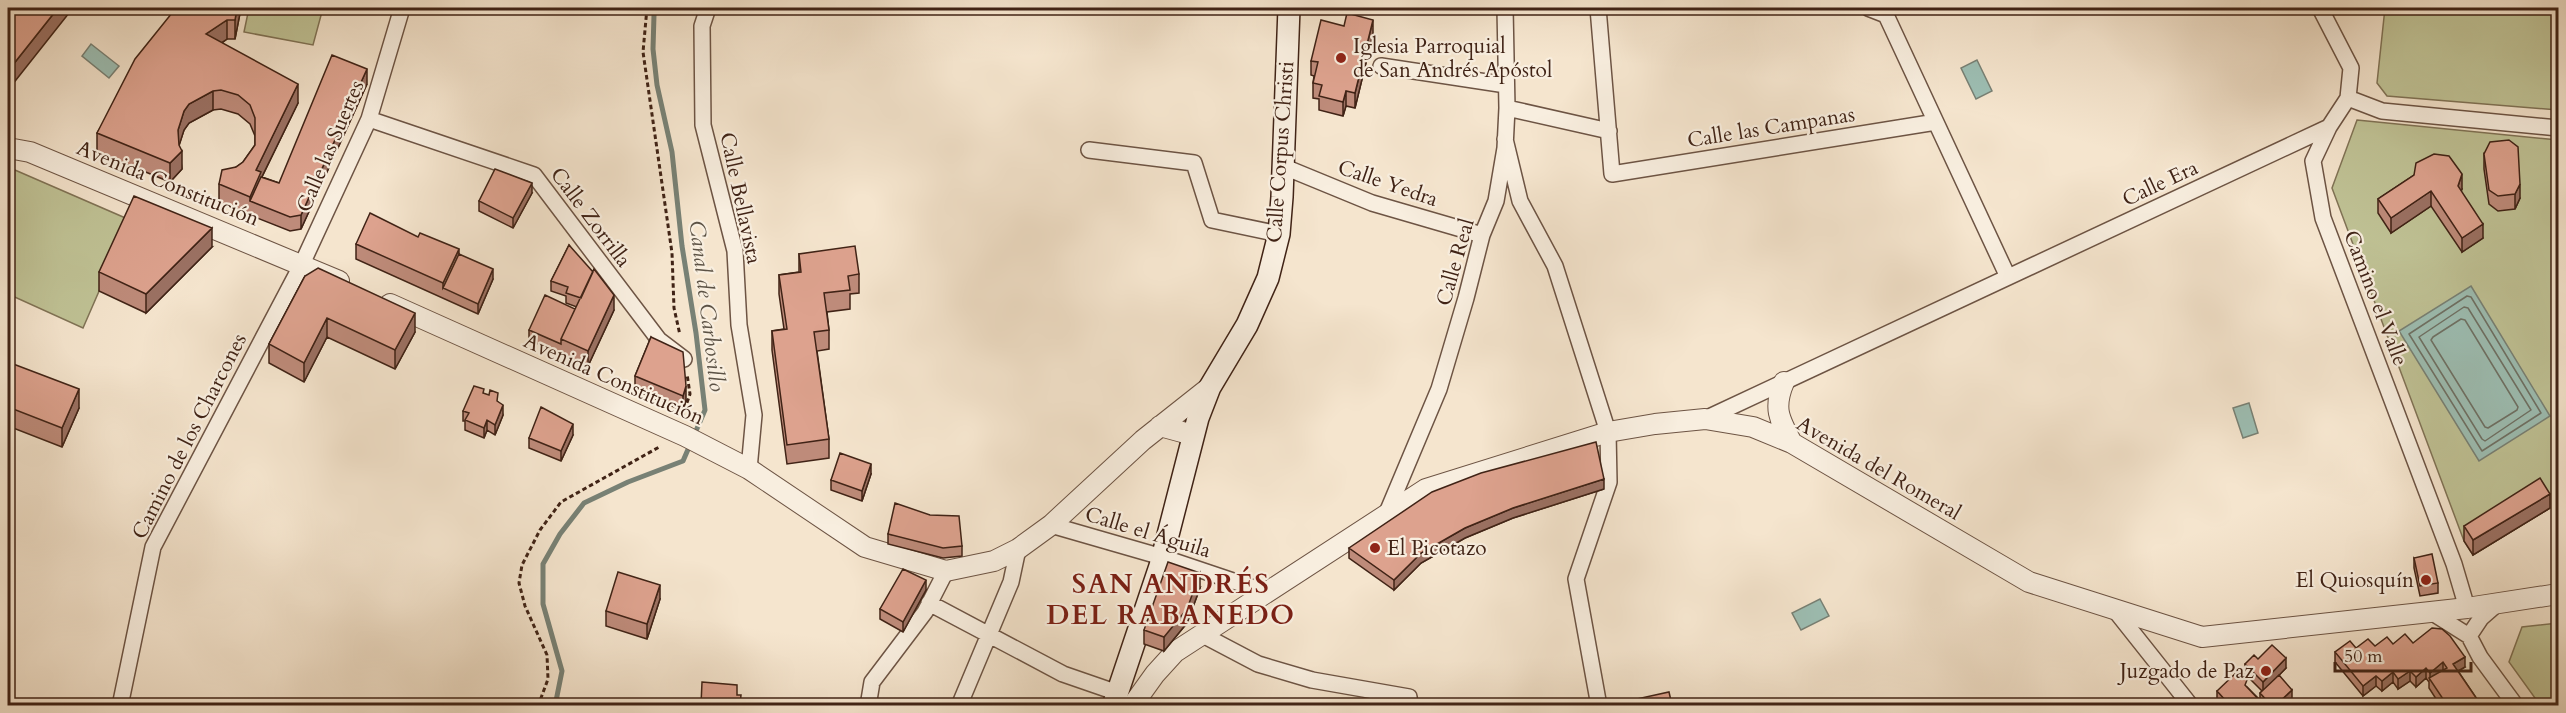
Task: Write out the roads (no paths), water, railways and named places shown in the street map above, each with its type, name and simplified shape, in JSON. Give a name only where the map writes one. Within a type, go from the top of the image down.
[{"type":"main road","name":"Calle Corpus Christi","points":[[1121,701],[1128,664],[1162,557],[1193,435],[1210,387],[1247,326],[1268,278],[1279,234],[1289,8]]},
{"type":"street","name":"Calle las Suertes","points":[[302,264],[369,119],[402,8]]},
{"type":"street","name":"Calle Bellavista","points":[[708,8],[702,26],[703,125],[735,251],[739,325],[754,415],[749,469]]},
{"type":"street","name":"Calle Real","points":[[1386,515],[1439,389],[1482,235],[1496,201],[1507,108],[1505,8]]},
{"type":"street","points":[[1507,108],[1609,131],[1598,8]]},
{"type":"street","points":[[1868,8],[1886,15],[2008,277]]},
{"type":"street","name":"Camino el Valle","points":[[2320,8],[2351,68],[2348,98],[2313,161],[2323,218],[2454,564],[2468,608]]},
{"type":"street","points":[[1381,66],[1506,85]]},
{"type":"street","points":[[2348,98],[2382,111],[2559,128]]},
{"type":"street","name":"Calle Zorrilla","points":[[369,119],[534,175],[659,340],[684,359]]},
{"type":"street","name":"Calle las Campanas","points":[[1609,131],[1612,174],[1936,122]]},
{"type":"street","name":"Calle Era","points":[[1705,419],[2330,127]]},
{"type":"street","points":[[1505,140],[1520,201],[1555,266],[1608,432],[1610,482],[1576,579],[1599,705]]},
{"type":"street","name":"Avenida Constitución","points":[[8,148],[30,152],[356,288]]},
{"type":"street","points":[[1089,150],[1194,162],[1212,220],[1279,234]]},
{"type":"street","name":"Calle Yedra","points":[[1282,166],[1371,203],[1482,235]]},
{"type":"street","name":"Camino de los Charcones","points":[[120,705],[153,547],[302,264]]},
{"type":"street","name":"Avenida Constitución","points":[[378,298],[678,433],[749,469],[866,547],[946,571],[994,561],[1018,549],[1051,525],[1160,426],[1210,387]]},
{"type":"street","points":[[1784,382],[1777,399],[1782,424],[1792,442]]},
{"type":"street","name":"Avenida del Romeral","points":[[1121,701],[1155,674],[1175,652],[1426,489],[1608,432],[1705,419],[1753,428],[1792,442],[2029,582],[2202,637],[2468,608],[2559,594]]},
{"type":"street","points":[[1160,426],[1193,435]]},
{"type":"street","name":"Calle el Águila","points":[[1051,525],[1162,557],[1266,592]]},
{"type":"street","points":[[959,705],[1011,582],[1018,549]]},
{"type":"street","points":[[868,705],[872,682],[929,603],[946,571]]},
{"type":"street","points":[[929,603],[1063,674],[1121,701]]},
{"type":"street","points":[[2469,636],[2481,618],[2497,604]]},
{"type":"street","points":[[2114,609],[2192,705]]},
{"type":"street","points":[[2432,612],[2469,636],[2480,657],[2516,705]]},
{"type":"street","points":[[1201,634],[1258,664],[1312,680],[1409,697],[1410,705]]},
{"type":"street","points":[[1128,664],[1155,674]]},
{"type":"water","points":[[91,44],[119,66],[109,78],[82,56]]},
{"type":"water","points":[[1977,60],[1992,91],[1976,99],[1961,68]]},
{"type":"water","points":[[2471,286],[2550,416],[2479,461],[2399,331]]},
{"type":"water","points":[[2249,403],[2258,433],[2243,438],[2233,408]]},
{"type":"water","points":[[1820,599],[1829,616],[1801,630],[1792,613]]},
{"type":"waterway","name":"Canal de Carbosillo","points":[[555,706],[562,671],[543,604],[543,564],[560,534],[584,503],[628,482],[683,461],[705,410],[682,246],[672,152],[657,85],[653,49],[654,15],[657,8]]},
{"type":"place","name":"Iglesia Parroquial de San Andrés Apóstol","points":[[1341,58]]},
{"type":"place","name":"El Picotazo","points":[[1375,548]]},
{"type":"place","name":"El Quiosquín","points":[[2426,580]]},
{"type":"place","name":"Juzgado de Paz","points":[[2266,671]]},
{"type":"district","name":"SAN ANDRÉS DEL RABANEDO","points":[[1171,600]]}]
